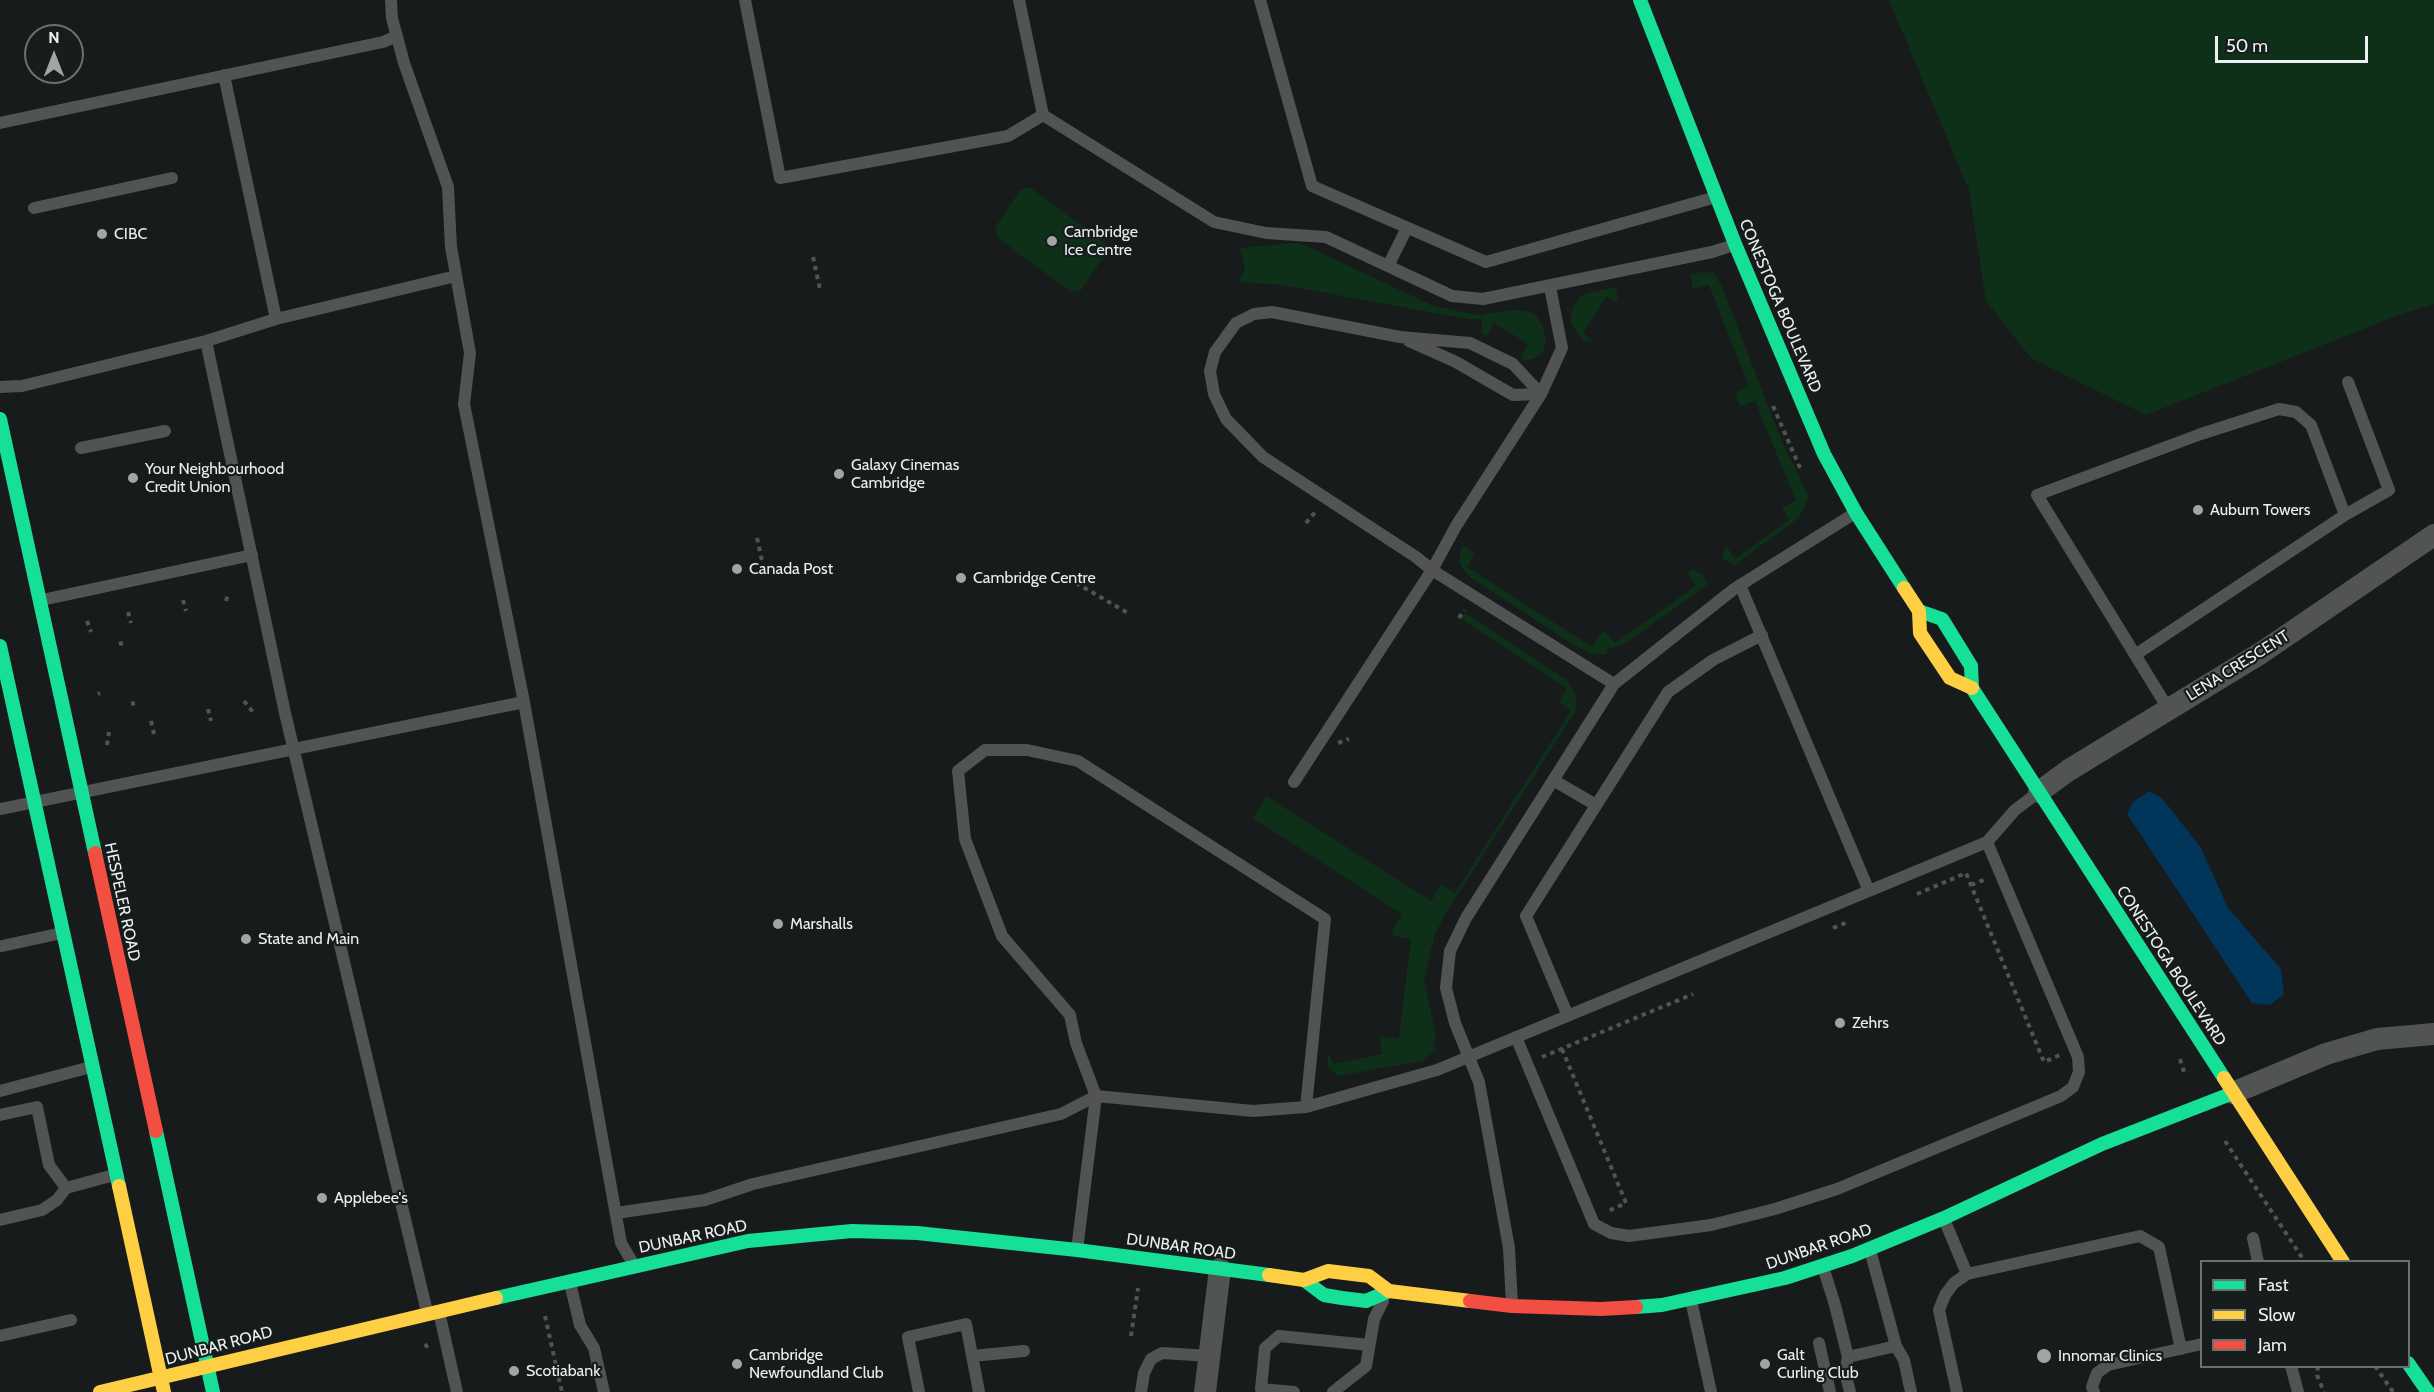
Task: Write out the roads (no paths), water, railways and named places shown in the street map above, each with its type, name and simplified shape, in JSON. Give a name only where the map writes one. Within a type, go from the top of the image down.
[{"type":"street","name":"CONESTOGA BOULEVARD","points":[[1640,0],[1736,244],[1824,454],[1856,513],[1919,611],[1920,633],[1950,678],[1972,688]]},
{"type":"street","name":"HESPELER ROAD","points":[[0,419],[213,1392]]},
{"type":"street","name":"LENA CRESCENT","points":[[2039,792],[2069,770],[2261,653],[2434,535]]},
{"type":"street","name":"CONESTOGA BOULEVARD","points":[[1919,611],[1942,620],[1971,666],[1972,688],[2342,1260]]},
{"type":"street","points":[[0,646],[4,686],[33,802],[163,1385]]},
{"type":"street","points":[[2234,1093],[2326,1054],[2377,1039],[2434,1034]]},
{"type":"street","name":"DUNBAR ROAD","points":[[1304,1280],[1324,1295],[1366,1301],[1389,1291],[1512,1306],[1601,1309],[1662,1305],[1691,1300],[1774,1281],[1870,1249],[1944,1218],[2102,1144],[2234,1093]]},
{"type":"street","name":"DUNBAR ROAD","points":[[100,1392],[163,1385],[207,1366],[570,1280],[748,1241],[852,1231],[917,1233],[1077,1250],[1304,1280],[1328,1271],[1370,1276],[1389,1291]]},
{"type":"street","points":[[1205,1392],[1220,1269]]},
{"type":"street","points":[[2410,1365],[2428,1392]]},
{"type":"lane","points":[[391,0],[397,36],[448,187],[451,247],[470,353],[464,404],[524,702],[621,1243],[634,1266]]},
{"type":"lane","points":[[745,0],[780,178],[1008,136],[1043,115]]},
{"type":"lane","points":[[1019,0],[1043,115],[1214,222],[1266,233],[1326,237],[1452,296],[1483,299],[1712,252],[1736,244]]},
{"type":"lane","points":[[1260,0],[1312,186],[1485,262],[1717,197]]},
{"type":"lane","points":[[0,123],[383,42],[397,36]]},
{"type":"lane","points":[[224,75],[276,319]]},
{"type":"lane","points":[[34,208],[172,178]]},
{"type":"lane","points":[[1388,266],[1407,228]]},
{"type":"lane","points":[[0,387],[22,386],[206,341],[276,319],[456,276]]},
{"type":"lane","points":[[1294,782],[1432,570],[1456,526],[1540,394],[1562,348],[1551,286]]},
{"type":"lane","points":[[1540,394],[1513,364],[1470,343],[1400,337],[1272,312],[1254,314],[1236,323],[1215,352],[1210,371],[1214,394],[1226,419],[1263,457],[1416,556],[1432,570],[1614,684]]},
{"type":"lane","points":[[1400,337],[1456,362],[1513,395],[1540,394]]},
{"type":"lane","points":[[206,341],[294,747],[433,1312],[457,1392]]},
{"type":"lane","points":[[2135,655],[2345,515],[2389,490],[2348,382]]},
{"type":"lane","points":[[2169,710],[2037,495],[2201,434],[2279,409],[2296,412],[2311,425],[2345,515]]},
{"type":"lane","points":[[81,448],[165,431]]},
{"type":"lane","points":[[1512,1306],[1509,1248],[1479,1082],[1455,1023],[1446,988],[1450,951],[1466,918],[1614,684],[1740,585],[1856,513]]},
{"type":"lane","points":[[40,601],[252,555]]},
{"type":"lane","points":[[1740,585],[1869,891]]},
{"type":"lane","points":[[1568,1016],[1526,916],[1668,692],[1713,660],[1761,635]]},
{"type":"lane","points":[[0,809],[294,747],[524,702]]},
{"type":"lane","points":[[1077,1250],[1096,1096],[1076,1043],[1070,1015],[1002,936],[965,839],[958,771],[985,750],[1027,750],[1078,761],[1325,919],[1306,1107]]},
{"type":"lane","points":[[1553,780],[1596,806]]},
{"type":"lane","points":[[616,1212],[705,1200],[753,1184],[1061,1114],[1096,1096],[1253,1111],[1306,1107],[1437,1070],[1988,842],[2015,810],[2039,792]]},
{"type":"lane","points":[[1516,1037],[1591,1218],[1594,1224],[1611,1233],[1629,1236],[1712,1225],[1775,1209],[1837,1189],[2061,1096],[2073,1087],[2079,1072],[2078,1057],[1988,842]]},
{"type":"lane","points":[[0,943],[62,933]]},
{"type":"lane","points":[[0,1092],[92,1067]]},
{"type":"lane","points":[[0,1115],[37,1107],[49,1165],[66,1188]]},
{"type":"lane","points":[[0,1220],[42,1210],[57,1200],[66,1188],[115,1174]]},
{"type":"lane","points":[[1944,1218],[1967,1274]]},
{"type":"lane","points":[[1957,1392],[1939,1310],[1954,1283],[1967,1274],[2140,1236],[2159,1247],[2181,1348]]},
{"type":"lane","points":[[2253,1238],[2258,1260]]},
{"type":"lane","points":[[1870,1249],[1896,1346],[1904,1360],[1911,1392]]},
{"type":"lane","points":[[1822,1266],[1848,1357],[1845,1372],[1850,1392]]},
{"type":"lane","points":[[570,1280],[580,1325],[594,1348],[604,1392]]},
{"type":"lane","points":[[1333,1392],[1366,1366],[1374,1319],[1389,1291]]},
{"type":"lane","points":[[1691,1300],[1711,1392]]},
{"type":"lane","points":[[0,1336],[71,1320]]},
{"type":"lane","points":[[919,1392],[908,1337],[966,1324],[979,1392]]},
{"type":"lane","points":[[1294,1392],[1261,1389],[1265,1348],[1280,1336],[1370,1345]]},
{"type":"lane","points":[[1819,1343],[1830,1392]]},
{"type":"lane","points":[[2094,1392],[2092,1387],[2097,1373],[2108,1365],[2200,1344]]},
{"type":"lane","points":[[1848,1357],[1896,1346]]},
{"type":"lane","points":[[972,1356],[1024,1351]]},
{"type":"lane","points":[[1141,1392],[1144,1373],[1151,1359],[1162,1353],[1210,1356]]},
{"type":"lane","points":[[2292,1368],[2298,1392]]},
{"type":"water","points":[[2149,791],[2162,798],[2201,848],[2228,908],[2281,969],[2284,994],[2270,1005],[2252,1003],[2127,814],[2133,802]]},
{"type":"place","name":"CIBC","points":[[102,234]]},
{"type":"place","name":"Cambridge Ice Centre","points":[[1052,241]]},
{"type":"place","name":"Galaxy Cinemas Cambridge","points":[[839,474]]},
{"type":"place","name":"Your Neighbourhood Credit Union","points":[[133,478]]},
{"type":"place","name":"Auburn Towers","points":[[2198,510]]},
{"type":"place","name":"Canada Post","points":[[737,569]]},
{"type":"place","name":"Cambridge Centre","points":[[961,578]]},
{"type":"place","name":"Marshalls","points":[[778,924]]},
{"type":"place","name":"State and Main","points":[[246,939]]},
{"type":"place","name":"Zehrs","points":[[1840,1023]]},
{"type":"place","name":"Applebee's","points":[[322,1198]]},
{"type":"place","name":"Innomar Clinics","points":[[2044,1356]]},
{"type":"place","name":"Cambridge Newfoundland Club","points":[[737,1364]]},
{"type":"place","name":"Galt Curling Club","points":[[1765,1364]]},
{"type":"place","name":"Scotiabank","points":[[514,1371]]}]
